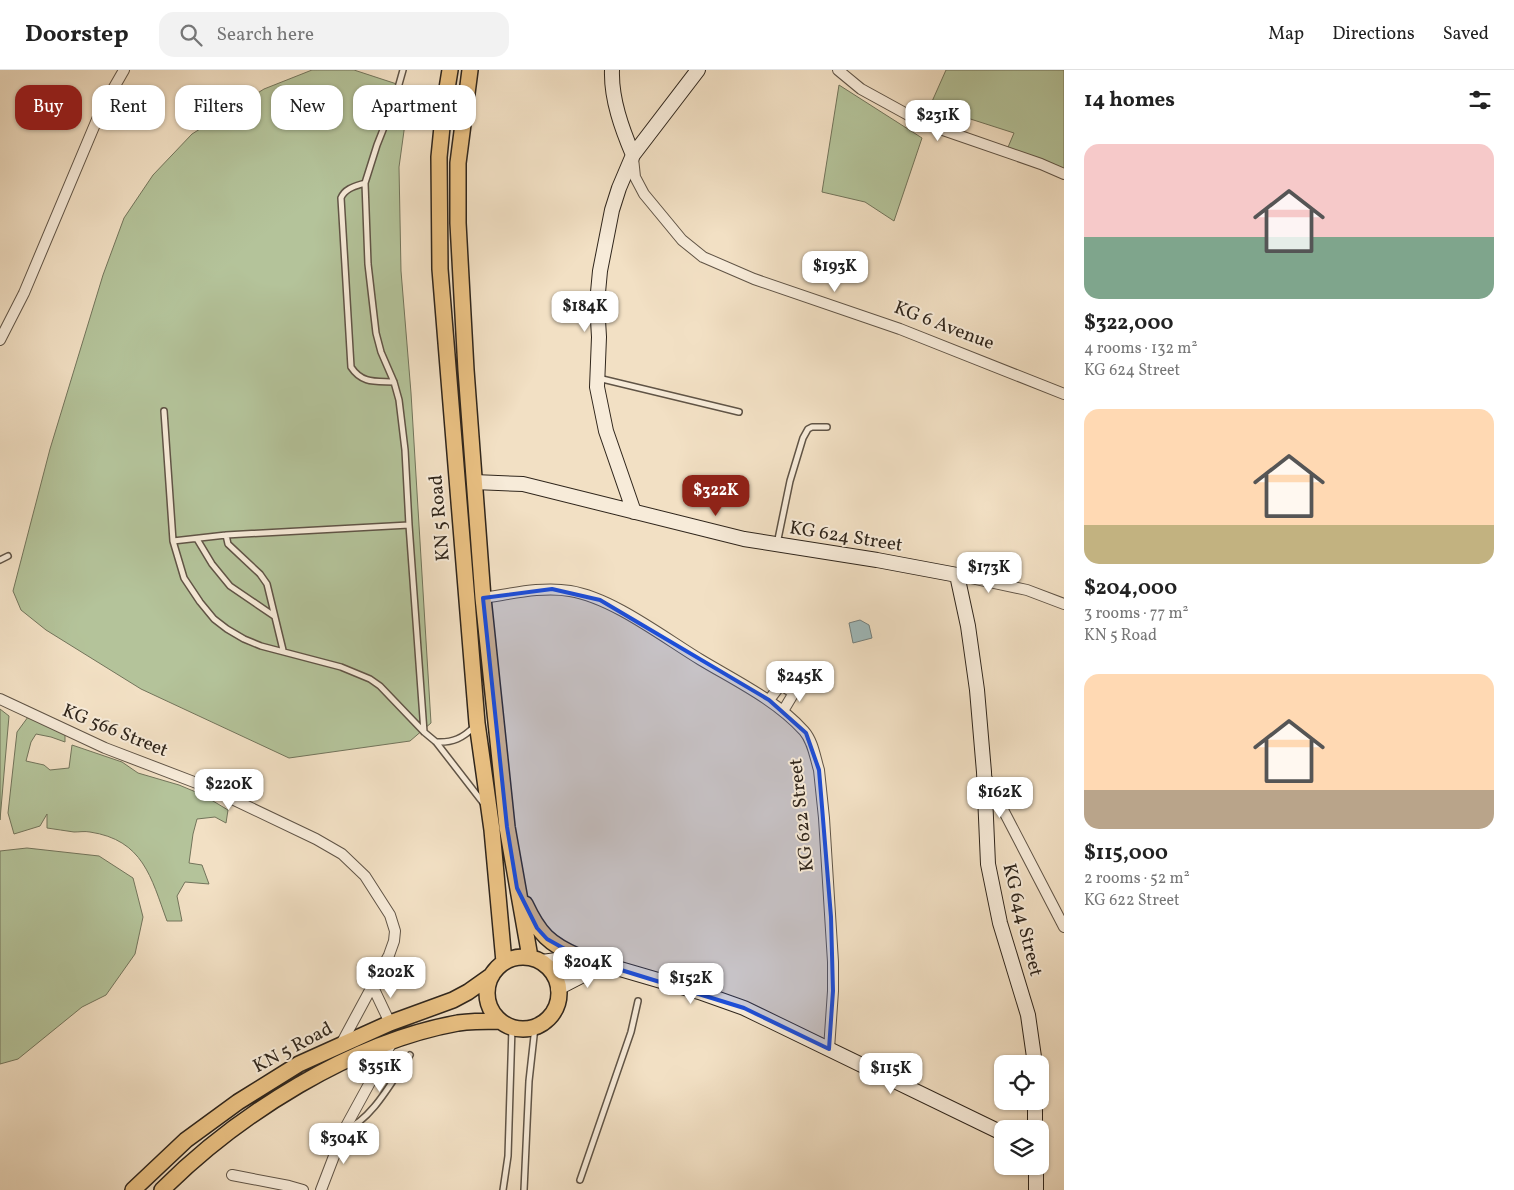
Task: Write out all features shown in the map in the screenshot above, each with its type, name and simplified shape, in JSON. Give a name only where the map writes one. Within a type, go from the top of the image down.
[{"type":"main road","name":"KN 5 Road","points":[[450,70],[439,157],[440,269],[478,723],[492,830],[504,962]]},
{"type":"main road","name":"KN 5 Road","points":[[470,70],[458,162],[458,223],[474,482],[483,598],[507,827],[517,888],[536,960]]},
{"type":"main road","name":"KG 6 Avenue","points":[[612,70],[614,94],[619,117],[633,155]]},
{"type":"main road","points":[[634,512],[606,431],[597,386],[599,337],[597,303],[600,272],[612,210],[633,155],[698,70]]},
{"type":"main road","name":"KG 624 Street","points":[[474,482],[523,484],[744,539],[877,560],[957,576]]},
{"type":"main road","name":"KG 644 Street","points":[[957,576],[970,644],[976,690],[984,772],[988,864],[1000,924],[1028,1015],[1034,1055]]},
{"type":"main road","points":[[517,888],[534,922],[547,939],[562,950],[596,963],[699,992],[744,1008],[994,1129]]},
{"type":"main road","points":[[536,960],[554,975],[558,988],[558,1001],[550,1016],[535,1027],[520,1029],[506,1024],[494,1015],[487,999],[488,982],[492,975],[504,962],[513,958],[536,960],[579,957]]},
{"type":"main road","points":[[558,988],[589,972],[596,963]]},
{"type":"main road","name":"KN 5 Road","points":[[133,1190],[186,1140],[238,1102],[299,1064],[390,1023],[453,1000],[492,975]]},
{"type":"main road","name":"KN 5 Road","points":[[162,1190],[201,1154],[244,1120],[306,1081],[344,1062],[392,1042],[425,1031],[460,1023],[506,1024]]},
{"type":"main road","points":[[1036,1175],[1036,1190]]},
{"type":"street","points":[[0,340],[24,293],[101,110],[124,70]]},
{"type":"street","points":[[838,70],[861,89],[912,117],[1064,174]]},
{"type":"street","name":"KG 6 Avenue","points":[[633,155],[635,177],[644,194],[682,240],[704,257],[754,279],[900,328],[1064,394]]},
{"type":"street","name":"KG 624 Street","points":[[957,576],[1027,590],[1064,604]]},
{"type":"street","name":"KG 622 Street","points":[[483,598],[552,589],[584,594],[626,613],[768,700],[783,711],[806,733],[819,770],[824,818],[833,991],[828,1049]]},
{"type":"street","points":[[768,700],[782,683],[784,672],[790,667],[798,668],[804,673],[806,681],[802,688],[795,691],[783,711]]},
{"type":"street","points":[[782,683],[787,689],[795,691]]},
{"type":"street","name":"KG 566 Street","points":[[0,699],[105,748],[207,787],[316,839],[342,854],[365,876],[390,915],[395,931],[394,941],[389,955],[341,1044]]},
{"type":"street","points":[[984,772],[1064,927]]},
{"type":"street","points":[[372,985],[390,1023]]},
{"type":"street","points":[[321,1190],[344,1130],[392,1042]]},
{"type":"street","points":[[232,1175],[303,1190]]},
{"type":"lane","points":[[403,70],[394,102],[377,145],[365,183],[368,264],[376,332],[381,352],[394,382],[399,400],[405,450],[424,732]]},
{"type":"lane","points":[[365,183],[348,189],[342,194],[341,198],[351,367],[357,376],[367,380],[394,382]]},
{"type":"lane","points":[[597,378],[739,412]]},
{"type":"lane","points":[[164,411],[173,541],[184,578],[200,602],[214,619],[226,629],[244,639],[261,646],[283,650],[341,667],[370,679],[380,686],[436,742],[476,795],[489,809]]},
{"type":"lane","points":[[776,544],[790,482],[804,438],[808,429],[812,426],[827,427]]},
{"type":"lane","points":[[173,541],[226,535],[409,525]]},
{"type":"lane","points":[[226,535],[228,544],[260,574],[267,584],[283,650]]},
{"type":"lane","points":[[197,539],[212,564],[230,586],[274,616]]},
{"type":"lane","points":[[0,560],[8,556]]},
{"type":"lane","points":[[436,742],[446,743],[455,741],[478,723]]},
{"type":"lane","points":[[492,830],[507,827]]},
{"type":"lane","points":[[580,1180],[631,1032],[638,1001]]},
{"type":"lane","points":[[503,1190],[508,1156],[506,1024]]},
{"type":"lane","points":[[524,1190],[529,1081],[535,1027]]},
{"type":"lane","points":[[344,1130],[360,1122],[377,1103],[410,1055]]},
{"type":"highlighted area","points":[[552,589],[600,600],[769,700],[806,733],[819,770],[831,917],[833,991],[829,1049],[744,1008],[579,957],[547,939],[537,928],[517,888],[507,827],[483,598]]},
{"type":"green space","points":[[312,70],[354,70],[400,85],[353,85],[353,130],[404,130],[399,167],[401,271],[411,393],[431,723],[410,741],[289,758],[141,689],[46,630],[21,610],[13,591],[50,449],[103,275],[124,218],[153,175],[192,134],[198,130],[261,130],[261,91],[271,86],[271,130],[343,130],[343,85],[274,85]]},
{"type":"green space","points":[[946,70],[1064,70],[1064,174],[1006,152],[1014,133],[930,106]]},
{"type":"green space","points":[[839,85],[922,138],[894,221],[865,202],[822,192]]},
{"type":"green space","points":[[0,709],[9,716],[0,820]]},
{"type":"green space","points":[[28,717],[65,733],[65,742],[36,734],[31,742],[26,761],[44,765],[50,770],[69,768],[72,745],[122,762],[138,773],[179,785],[203,795],[228,810],[226,823],[215,817],[197,819],[189,863],[202,865],[209,884],[185,882],[177,896],[182,921],[167,921],[150,876],[133,852],[122,843],[108,836],[90,832],[47,828],[47,814],[40,826],[14,834],[8,813],[17,732]]},
{"type":"green space","points":[[27,848],[99,856],[133,878],[143,917],[135,954],[106,995],[82,1007],[18,1059],[0,1064],[0,851]]},
{"type":"water","points":[[860,620],[869,625],[872,638],[853,643],[849,623]]}]
